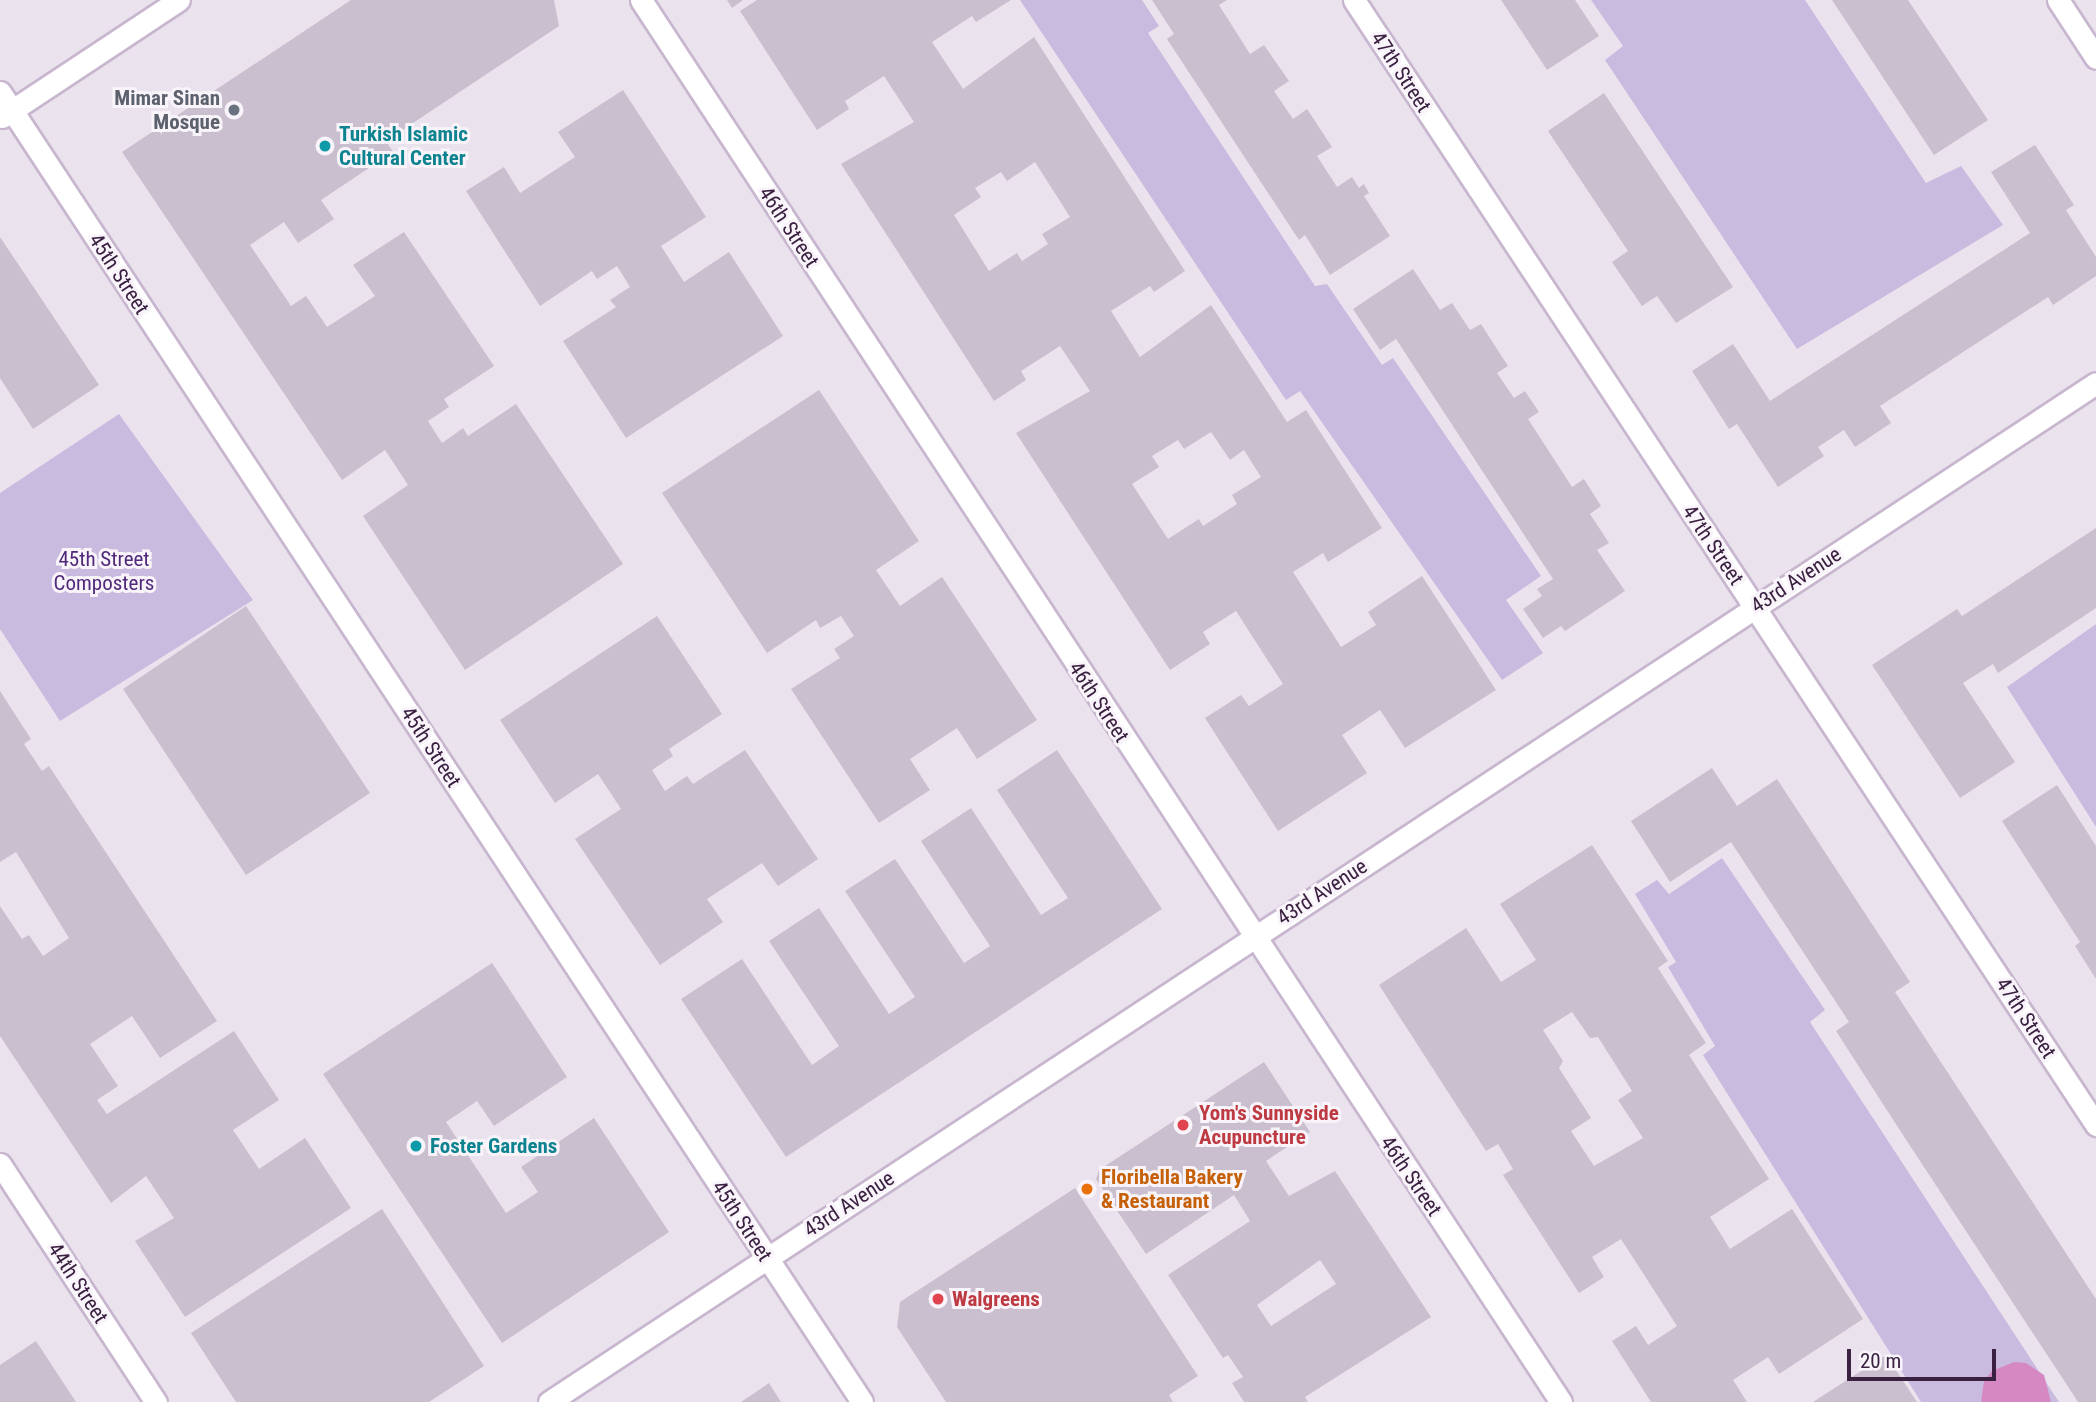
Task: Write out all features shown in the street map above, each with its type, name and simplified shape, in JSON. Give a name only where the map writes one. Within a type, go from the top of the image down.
[{"type":"street","points":[[4,107],[179,0]]},
{"type":"street","name":"46th Street","points":[[641,0],[1253,938],[1561,1402]]},
{"type":"street","name":"47th Street","points":[[1354,0],[2096,1125]]},
{"type":"street","points":[[2058,0],[2096,58]]},
{"type":"street","name":"45th Street","points":[[4,107],[862,1402]]},
{"type":"street","name":"43rd Avenue","points":[[549,1402],[2096,383]]},
{"type":"street","name":"44th Street","points":[[0,1164],[156,1402]]},
{"type":"green space","points":[[1020,0],[1142,0],[1159,26],[1148,33],[1315,286],[1327,284],[1382,365],[1393,358],[1541,576],[1506,600],[1543,653],[1502,680],[1300,391],[1286,400]]},
{"type":"green space","points":[[1591,0],[1805,0],[1926,183],[1961,166],[2003,225],[1797,349],[1605,60],[1623,46]]},
{"type":"green space","name":"45th Street Composters","points":[[119,414],[253,600],[60,721],[0,629],[0,493]]},
{"type":"green space","points":[[2096,624],[2096,827],[2007,687]]},
{"type":"green space","points":[[1722,858],[1825,1010],[1810,1022],[2059,1402],[1921,1402],[1703,1055],[1715,1046],[1668,967],[1676,962],[1635,894],[1657,880],[1669,894]]},
{"type":"shaded area","points":[[2014,1362],[2026,1363],[2044,1375],[2051,1402],[1981,1402],[1984,1381],[1992,1371]]},
{"type":"building","points":[[351,0],[554,0],[559,26],[386,141],[393,152],[321,200],[334,219],[298,243],[284,222],[250,245],[291,306],[306,296],[327,327],[375,296],[353,265],[404,232],[494,366],[444,399],[449,407],[428,421],[442,443],[463,428],[468,436],[516,404],[623,564],[465,670],[363,516],[408,485],[385,450],[342,480],[122,152]]},
{"type":"building","points":[[727,0],[743,0],[732,8]]},
{"type":"building","points":[[757,0],[1011,0],[976,22],[972,16],[932,42],[963,89],[1034,37],[1185,271],[1154,292],[1150,286],[1111,311],[1140,357],[1211,305],[1287,422],[1306,410],[1382,528],[1328,562],[1323,553],[1293,572],[1341,647],[1376,625],[1368,612],[1422,576],[1496,690],[1405,748],[1380,710],[1342,735],[1367,773],[1278,831],[1205,718],[1241,695],[1249,706],[1283,684],[1236,611],[1203,632],[1210,644],[1170,670],[1016,433],[1090,391],[1060,346],[1021,371],[1026,380],[994,401],[841,164],[914,122],[884,76],[845,101],[849,109],[817,130],[740,11]],"holes":[[[1035,162],[1070,217],[1042,234],[1048,244],[1022,261],[1017,253],[989,271],[954,215],[981,197],[975,188],[1001,172],[1007,181]],[[1211,432],[1230,460],[1244,450],[1261,477],[1232,495],[1237,504],[1203,526],[1199,519],[1168,539],[1132,484],[1159,467],[1152,456],[1178,440],[1184,449]]]},
{"type":"building","points":[[1152,0],[1227,0],[1219,5],[1250,54],[1264,45],[1289,81],[1274,91],[1293,119],[1307,109],[1332,147],[1317,156],[1337,187],[1352,177],[1359,188],[1364,184],[1369,193],[1364,196],[1390,236],[1330,275],[1305,235],[1299,240],[1167,39],[1174,34]]},
{"type":"building","points":[[1501,0],[1575,0],[1599,36],[1547,70]]},
{"type":"building","points":[[1832,0],[1908,0],[1988,120],[1934,155]]},
{"type":"building","points":[[623,90],[706,217],[661,246],[684,282],[729,252],[783,336],[626,438],[563,341],[616,307],[610,300],[630,287],[617,266],[597,279],[592,271],[540,306],[466,191],[504,167],[520,193],[575,157],[558,132]]},
{"type":"building","points":[[1604,93],[1733,287],[1676,323],[1657,296],[1642,306],[1612,262],[1628,251],[1548,131]]},
{"type":"building","points":[[2035,145],[2074,205],[2066,210],[2096,257],[2096,276],[2053,305],[2048,297],[1880,406],[1891,423],[1855,447],[1844,430],[1818,447],[1824,456],[1778,487],[1737,424],[1729,429],[1692,371],[1733,344],[1770,401],[2030,233],[1991,172]]},
{"type":"building","points":[[0,237],[99,385],[33,429],[0,378]]},
{"type":"building","points":[[1413,269],[1440,310],[1452,303],[1470,330],[1481,324],[1508,366],[1497,373],[1514,398],[1525,391],[1539,412],[1528,419],[1572,487],[1584,479],[1601,506],[1590,514],[1609,543],[1597,550],[1625,591],[1565,631],[1561,626],[1543,638],[1523,609],[1542,596],[1537,589],[1553,579],[1396,339],[1380,350],[1353,309]]},
{"type":"building","points":[[819,390],[919,541],[876,570],[900,606],[942,577],[1037,720],[977,759],[957,728],[910,759],[930,790],[879,823],[791,689],[840,658],[834,649],[854,636],[841,616],[820,628],[816,620],[767,653],[662,493]]},
{"type":"building","points":[[2096,528],[2096,608],[1998,673],[1993,664],[1963,683],[2015,762],[1960,798],[1872,665],[1957,609],[1962,616]]},
{"type":"building","points":[[246,606],[370,793],[246,875],[123,689]]},
{"type":"building","points":[[657,616],[722,714],[669,749],[673,756],[652,770],[665,791],[687,776],[693,784],[745,750],[818,859],[778,886],[762,863],[707,899],[723,922],[660,965],[575,839],[621,809],[598,774],[555,803],[500,720]]},
{"type":"building","points":[[0,691],[31,739],[24,744],[42,771],[49,766],[217,1021],[160,1058],[132,1016],[90,1044],[118,1086],[97,1100],[107,1114],[234,1031],[279,1100],[233,1130],[259,1169],[305,1138],[351,1208],[185,1317],[135,1241],[174,1218],[146,1176],[111,1203],[0,1036],[0,906],[22,939],[29,935],[43,956],[69,938],[16,852],[0,862]]},
{"type":"building","points":[[1057,750],[1162,909],[786,1157],[681,999],[742,959],[812,1065],[839,1046],[769,941],[819,908],[889,1014],[915,997],[845,891],[895,859],[964,963],[990,946],[921,841],[971,808],[1041,915],[1068,898],[997,790]]},
{"type":"building","points":[[1712,768],[1737,806],[1777,779],[1910,982],[1895,992],[2096,1299],[2096,1402],[2078,1402],[1901,1132],[1836,1031],[1849,1022],[1731,842],[1670,882],[1631,821]]},
{"type":"building","points":[[2057,785],[2096,846],[2096,979],[2075,946],[2080,942],[2002,821]]},
{"type":"building","points":[[1592,845],[1668,961],[1658,968],[1706,1043],[1689,1055],[1769,1179],[1710,1217],[1730,1249],[1792,1209],[1863,1319],[1779,1374],[1768,1357],[1733,1380],[1747,1402],[1651,1402],[1612,1341],[1636,1326],[1648,1345],[1677,1326],[1621,1239],[1592,1257],[1604,1277],[1579,1293],[1503,1175],[1513,1169],[1498,1144],[1486,1151],[1379,985],[1466,928],[1501,982],[1536,960],[1500,904]],"holes":[[[1572,1012],[1590,1038],[1598,1037],[1632,1091],[1618,1100],[1643,1138],[1594,1166],[1571,1131],[1591,1118],[1559,1068],[1563,1061],[1543,1030]]]},
{"type":"building","name":"Foster Gardens","points":[[492,963],[567,1077],[494,1126],[477,1101],[446,1122],[506,1213],[538,1192],[521,1167],[594,1118],[669,1232],[502,1343],[323,1074]]},
{"type":"building","points":[[1264,1062],[1310,1132],[1266,1161],[1289,1196],[1335,1171],[1431,1317],[1305,1397],[1308,1402],[1244,1402],[1232,1383],[1243,1377],[1228,1355],[1223,1358],[1168,1275],[1250,1221],[1234,1195],[1146,1254],[1096,1179],[1099,1170]],"holes":[[[1320,1260],[1336,1284],[1271,1326],[1257,1305]]]},
{"type":"building","points":[[1075,1188],[1198,1376],[1169,1395],[1173,1402],[946,1402],[897,1327],[900,1302]]},
{"type":"building","points":[[382,1209],[484,1366],[429,1402],[236,1402],[191,1333]]},
{"type":"building","points":[[36,1341],[76,1402],[0,1402],[0,1365]]},
{"type":"building","points":[[1886,1355],[1917,1402],[1813,1402]]},
{"type":"building","points":[[769,1383],[781,1402],[741,1402]]},
{"type":"place","name":"Mimar Sinan Mosque","points":[[234,110]]},
{"type":"place","name":"Turkish Islamic Cultural Center","points":[[325,146]]},
{"type":"place","name":"Yom's Sunnyside Acupuncture","points":[[1183,1125]]},
{"type":"place","name":"Foster Gardens","points":[[416,1146]]},
{"type":"place","name":"Floribella Bakery & Restaurant","points":[[1087,1189]]},
{"type":"place","name":"Walgreens","points":[[938,1299]]}]
